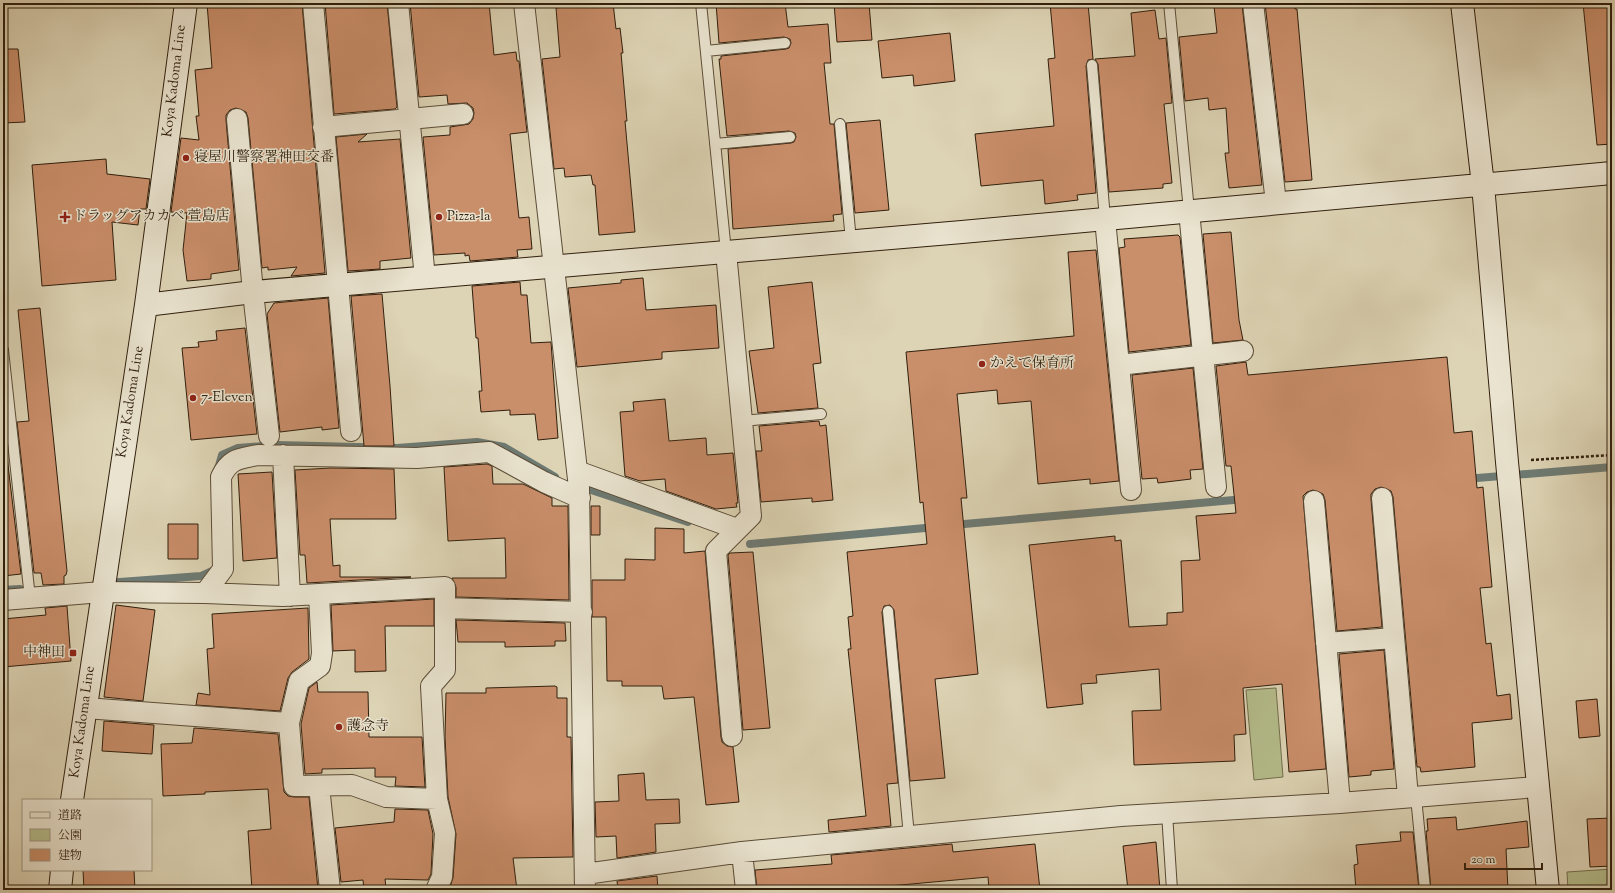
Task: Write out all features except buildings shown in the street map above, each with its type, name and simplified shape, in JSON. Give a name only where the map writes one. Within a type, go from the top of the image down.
[{"type":"street","name":"Koya Kadoma Line","points":[[72,799],[146,305],[186,3]]},
{"type":"street","points":[[313,3],[351,431]]},
{"type":"street","points":[[398,3],[425,278]]},
{"type":"street","points":[[524,3],[579,483],[585,882],[742,852],[1167,813],[1340,803],[1537,787]]},
{"type":"street","points":[[1253,3],[1276,203]]},
{"type":"street","points":[[1462,3],[1483,185],[1507,462],[1548,890]]},
{"type":"street","points":[[323,127],[462,114]]},
{"type":"street","points":[[237,119],[253,292],[269,436]]},
{"type":"street","points":[[146,305],[253,292],[1105,219],[1612,173]]},
{"type":"street","points":[[1189,211],[1216,487]]},
{"type":"street","points":[[1105,219],[1131,490]]},
{"type":"street","points":[[726,252],[751,516],[716,551],[732,736]]},
{"type":"street","points":[[1119,365],[1203,357],[1243,351]]},
{"type":"street","points":[[205,593],[223,569],[221,477],[226,465],[237,459],[258,454],[417,458],[490,452],[544,482],[579,483],[737,529]]},
{"type":"street","points":[[284,455],[290,596]]},
{"type":"street","points":[[1382,498],[1394,638],[1412,797]]},
{"type":"street","points":[[1314,501],[1340,803]]},
{"type":"street","points":[[3,600],[29,590],[290,596],[445,587],[445,670],[431,686],[437,799],[445,833],[442,877],[436,890]]},
{"type":"street","points":[[319,595],[322,653],[320,666],[299,680],[289,724],[294,786],[352,785],[386,797],[437,799]]},
{"type":"street","points":[[445,608],[582,612]]},
{"type":"street","points":[[1326,643],[1394,638]]},
{"type":"street","points":[[85,708],[289,724]]},
{"type":"street","points":[[319,786],[330,890]]},
{"type":"street","points":[[742,852],[746,890]]},
{"type":"street","points":[[60,890],[62,871]]},
{"type":"lane","points":[[701,3],[726,252]]},
{"type":"lane","points":[[1169,3],[1189,211]]},
{"type":"lane","points":[[706,51],[785,43]]},
{"type":"lane","points":[[1092,65],[1105,219]]},
{"type":"lane","points":[[840,124],[852,241]]},
{"type":"lane","points":[[715,144],[790,137]]},
{"type":"lane","points":[[3,350],[29,590]]},
{"type":"lane","points":[[742,422],[821,414]]},
{"type":"lane","points":[[888,611],[909,836]]},
{"type":"lane","points":[[1412,797],[1425,889]]},
{"type":"lane","points":[[1167,813],[1172,890]]},
{"type":"path","points":[[1507,462],[1612,455]]},
{"type":"green space","points":[[1276,688],[1283,777],[1254,780],[1246,690]]},
{"type":"green space","points":[[1612,869],[1612,890],[1568,890],[1567,872]]},
{"type":"waterway","points":[[218,469],[222,455],[238,448],[277,445],[397,448],[477,442],[504,447],[555,477]]},
{"type":"waterway","points":[[1465,479],[1612,467]]},
{"type":"waterway","points":[[579,486],[688,522]]},
{"type":"waterway","points":[[953,525],[1245,499]]},
{"type":"waterway","points":[[750,544],[936,527]]},
{"type":"waterway","points":[[106,583],[201,576],[216,569]]},
{"type":"waterway","points":[[3,590],[20,589]]},
{"type":"place","name":"寝屋川警察署神田交番","points":[[186,158]]},
{"type":"place","name":"ドラッグアカカベ 萱島店","points":[[65,217]]},
{"type":"place","name":"Pizza-la","points":[[439,217]]},
{"type":"place","name":"かえで保育所","points":[[982,364]]},
{"type":"place","name":"7-Eleven","points":[[193,398]]},
{"type":"place","name":"中神田","points":[[73,653]]},
{"type":"place","name":"護念寺","points":[[339,727]]}]
